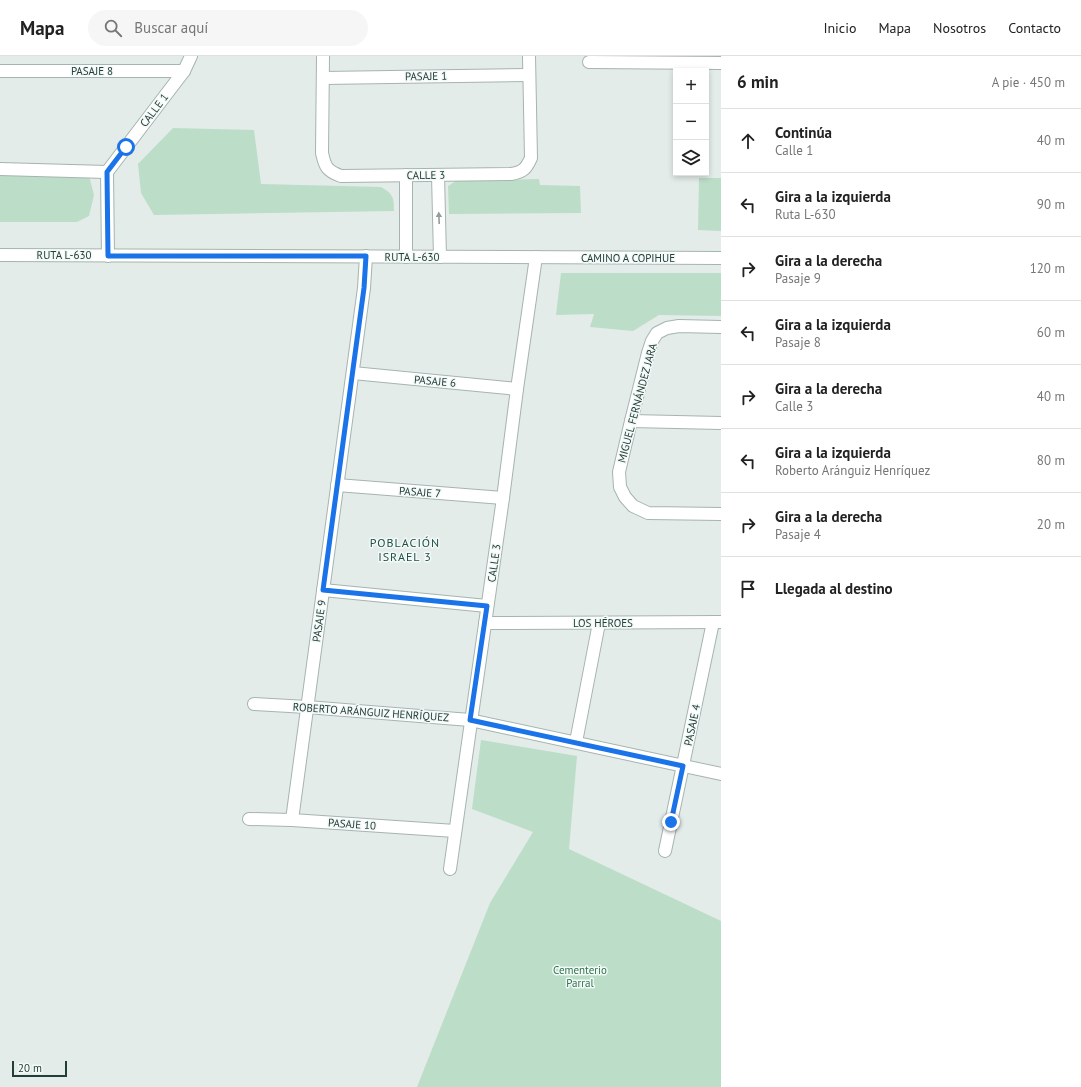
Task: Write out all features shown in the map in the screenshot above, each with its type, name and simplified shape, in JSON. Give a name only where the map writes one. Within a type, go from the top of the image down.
[{"type":"street","name":"CALLE 1","points":[[107,172],[184,71],[192,56]]},
{"type":"street","points":[[323,56],[323,78]]},
{"type":"street","points":[[529,56],[529,75]]},
{"type":"street","points":[[589,62],[721,63]]},
{"type":"street","name":"PASAJE 8","points":[[0,71],[184,71]]},
{"type":"street","name":"PASAJE 1","points":[[323,78],[529,75]]},
{"type":"street","name":"CALLE 3","points":[[323,78],[322,153],[324,162],[328,169],[334,173],[340,176],[511,174],[519,173],[525,170],[531,158],[529,75]]},
{"type":"street","points":[[0,169],[107,172],[108,256]]},
{"type":"street","points":[[406,175],[406,257]]},
{"type":"street","points":[[438,175],[440,257]]},
{"type":"street","name":"RUTA L-630","points":[[0,255],[536,257]]},
{"type":"street","name":"PASAJE 9","points":[[292,820],[364,288],[366,256]]},
{"type":"street","name":"CALLE 3","points":[[450,869],[536,257]]},
{"type":"street","name":"CAMINO A COPIHUE","points":[[536,257],[721,258]]},
{"type":"street","name":"MIGUEL FERNÁNDEZ JARA","points":[[721,327],[679,326],[667,328],[657,333],[652,341],[648,353],[619,472],[620,487],[625,497],[633,506],[648,513],[721,514]]},
{"type":"street","name":"PASAJE 6","points":[[352,373],[517,388]]},
{"type":"street","points":[[631,421],[721,423]]},
{"type":"street","name":"PASAJE 7","points":[[337,485],[503,498]]},
{"type":"street","points":[[323,590],[487,606]]},
{"type":"street","name":"LOS HÉROES","points":[[485,623],[717,622]]},
{"type":"street","name":"PASAJE 4","points":[[665,851],[683,766],[717,622]]},
{"type":"street","points":[[576,742],[599,623]]},
{"type":"street","name":"ROBERTO ARÁNGUIZ HENRÍQUEZ","points":[[254,704],[470,720],[721,774]]},
{"type":"street","name":"PASAJE 10","points":[[249,819],[292,820],[455,831]]},
{"type":"green space","points":[[173,128],[254,130],[261,184],[381,187],[392,196],[394,211],[154,215],[141,193],[138,164]]},
{"type":"green space","points":[[0,174],[89,176],[94,195],[89,216],[77,222],[0,222]]},
{"type":"green space","points":[[699,178],[721,178],[721,231],[698,230]]},
{"type":"green space","points":[[539,179],[540,185],[580,186],[581,213],[449,214],[448,186],[456,181]]},
{"type":"green space","points":[[561,273],[721,273],[721,316],[659,315],[633,331],[590,327],[594,314],[556,315]]},
{"type":"green space","name":"Cementerio Parral","points":[[481,740],[577,756],[569,849],[721,921],[721,1087],[417,1087],[490,903],[533,832],[472,809]]},
{"type":"district","name":"POBLACIÓN ISRAEL 3","points":[[405,549]]},
{"type":"route","points":[[126,147],[107,172],[108,256],[366,256],[364,288],[323,590],[487,606],[470,720],[683,766],[671,822]]}]
